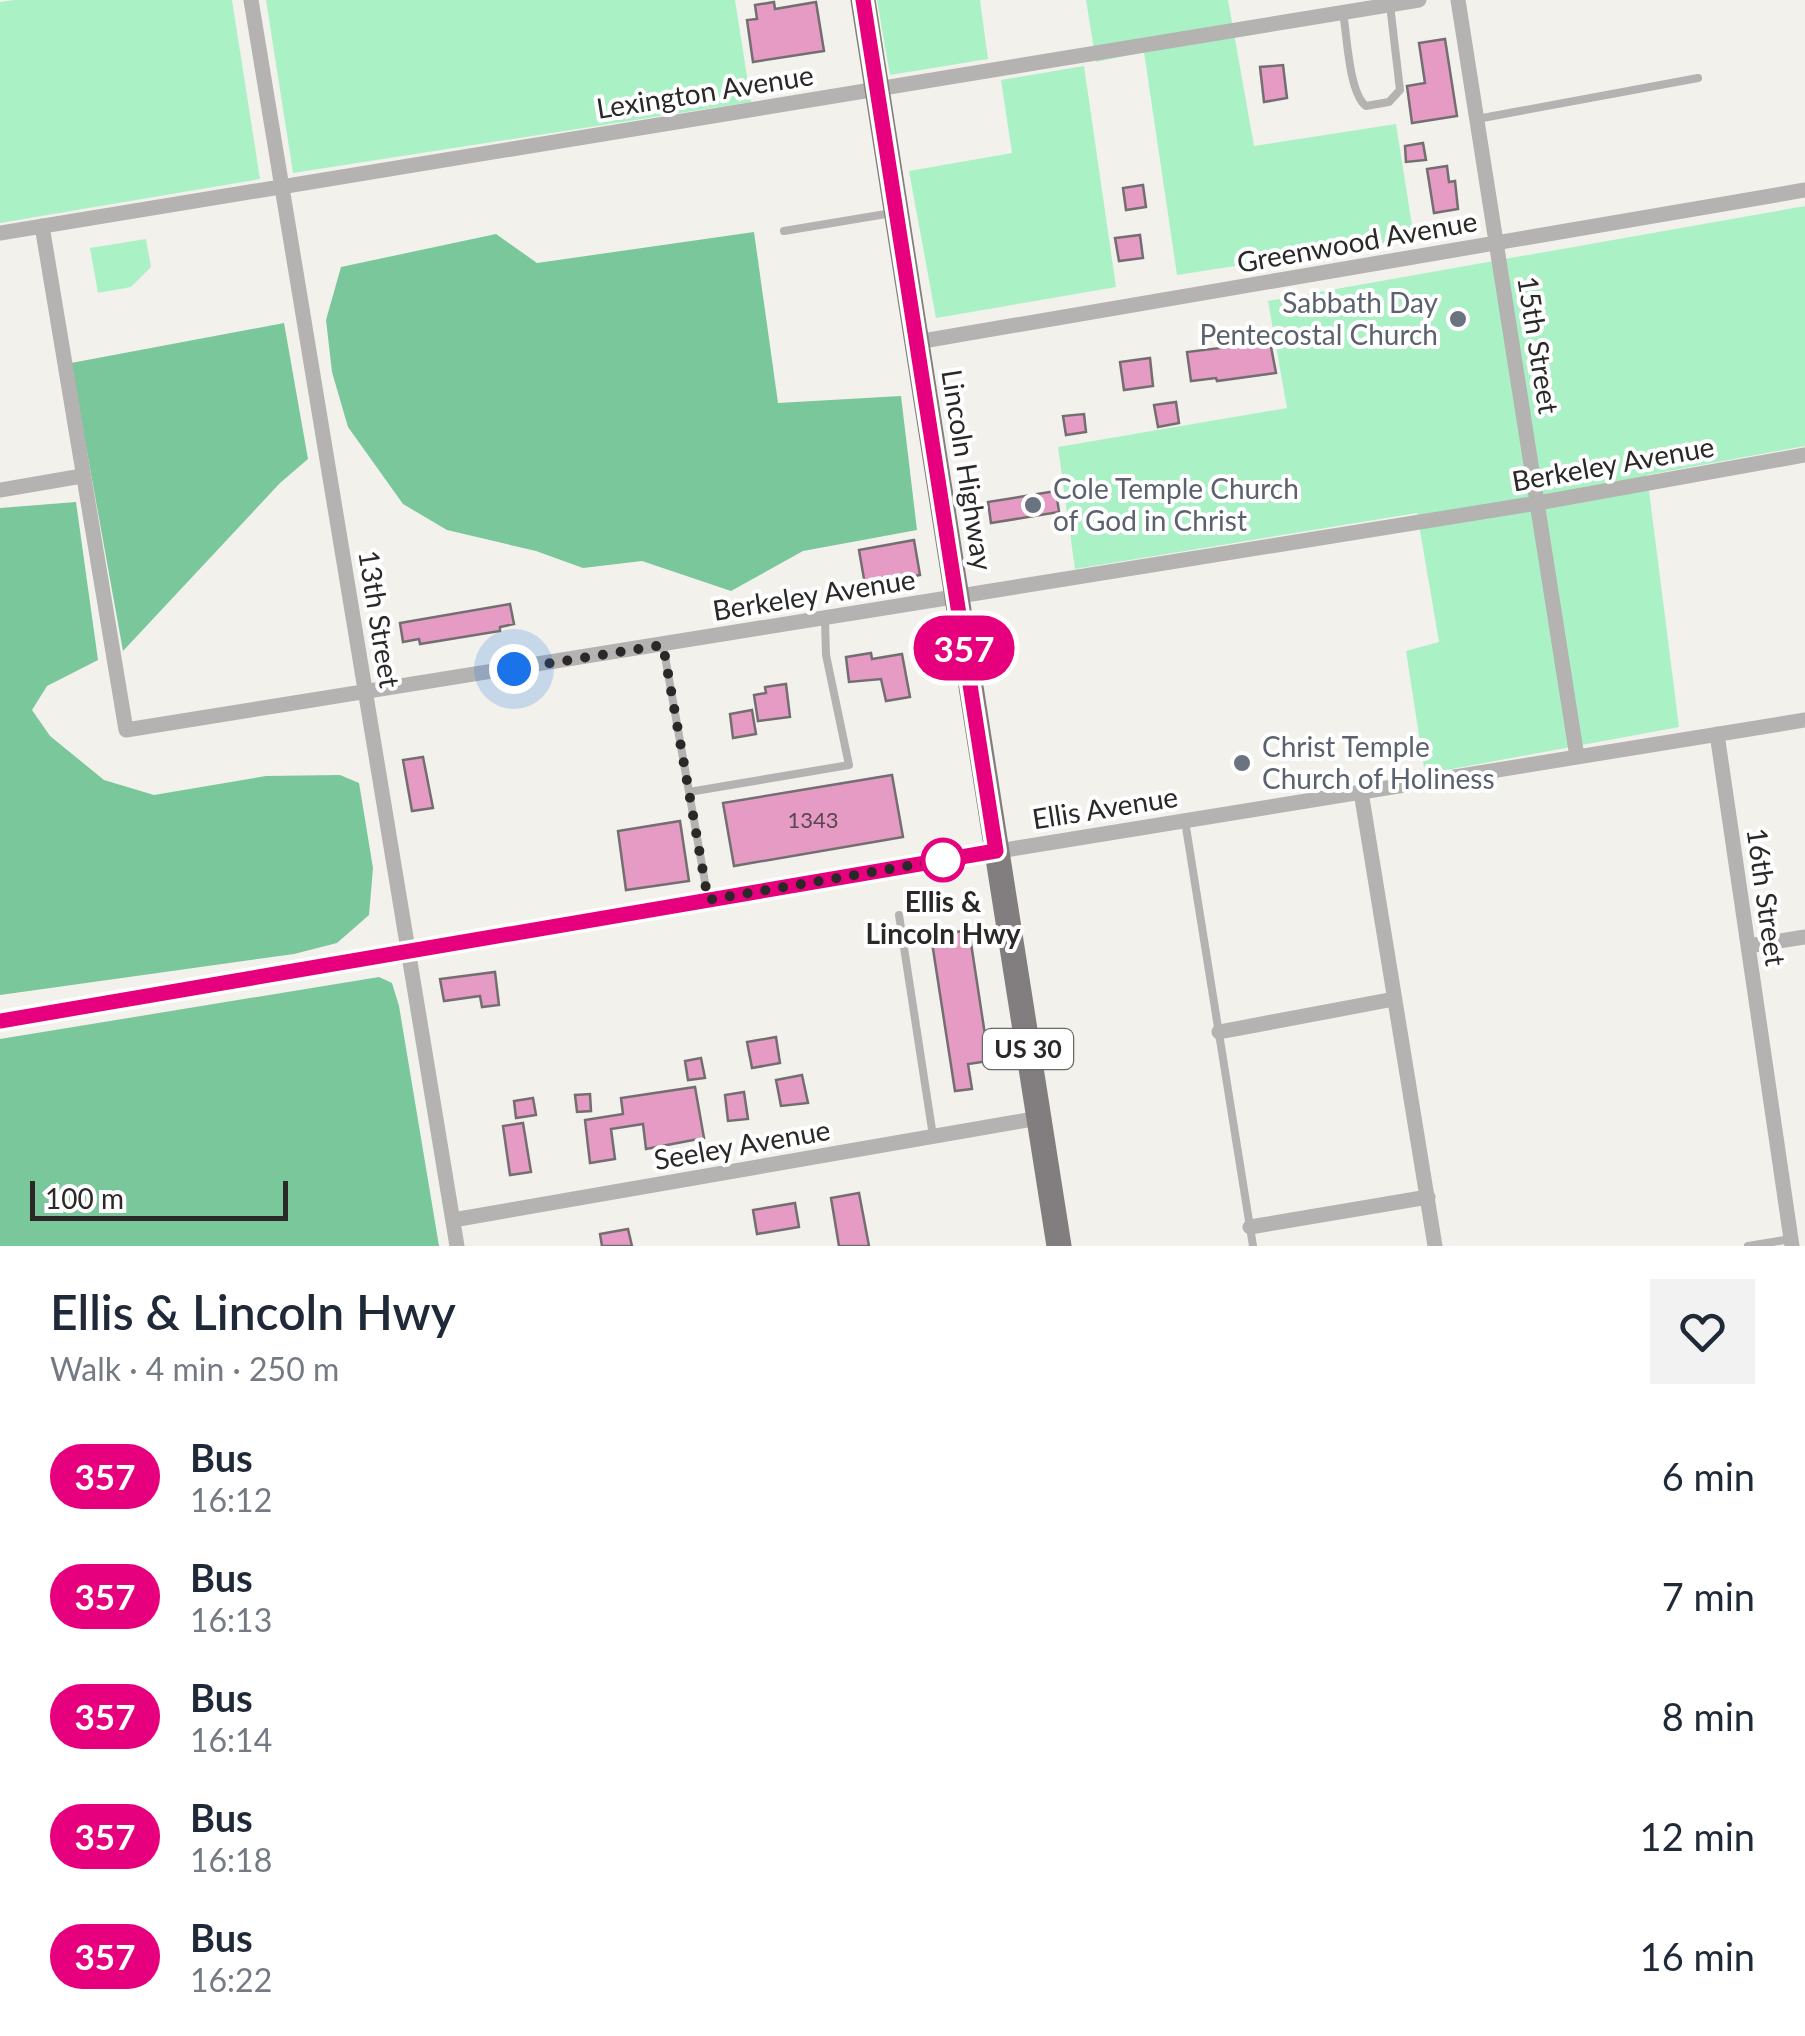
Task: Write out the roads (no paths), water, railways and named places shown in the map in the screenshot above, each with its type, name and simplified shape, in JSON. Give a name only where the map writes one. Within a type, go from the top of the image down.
[{"type":"main road","name":"Lincoln Highway","points":[[863,0],[1059,1246]]},
{"type":"street","name":"13th Street","points":[[252,0],[458,1246]]},
{"type":"street","name":"Lexington Avenue","points":[[0,232],[1419,0]]},
{"type":"street","name":"15th Street","points":[[1458,0],[1578,757]]},
{"type":"street","name":"Greenwood Avenue","points":[[917,342],[1805,190]]},
{"type":"street","points":[[0,490],[82,476],[42,226]]},
{"type":"street","name":"Berkeley Avenue","points":[[82,476],[126,730],[1538,503],[1805,455]]},
{"type":"street","name":"Ellis Avenue","points":[[0,1021],[996,851],[1805,720]]},
{"type":"street","name":"16th Street","points":[[1716,734],[1791,1242]]},
{"type":"street","points":[[1361,792],[1435,1246]]},
{"type":"street","points":[[1748,946],[1805,937]]},
{"type":"street","points":[[1218,1032],[1394,999]]},
{"type":"street","name":"Seeley Avenue","points":[[453,1220],[1038,1118]]},
{"type":"street","points":[[1250,1226],[1428,1197]]},
{"type":"lane","points":[[1344,12],[1355,87],[1360,102],[1366,106],[1389,102],[1400,90],[1390,5]]},
{"type":"lane","points":[[1477,119],[1698,78]]},
{"type":"lane","points":[[784,231],[896,212]]},
{"type":"lane","points":[[689,792],[849,765],[826,655],[826,618]]},
{"type":"lane","points":[[663,645],[708,900]]},
{"type":"lane","points":[[1184,821],[1254,1246]]},
{"type":"lane","points":[[899,915],[933,1136]]},
{"type":"lane","points":[[1748,1246],[1791,1242]]},
{"type":"place","name":"Sabbath Day Pentecostal Church","points":[[1458,319]]},
{"type":"place","name":"Cole Temple Church of God in Christ","points":[[1033,505]]},
{"type":"place","name":"Christ Temple Church of Holiness","points":[[1242,763]]},
{"type":"place","name":"Ellis & Lincoln Hwy","points":[[943,860]]}]
